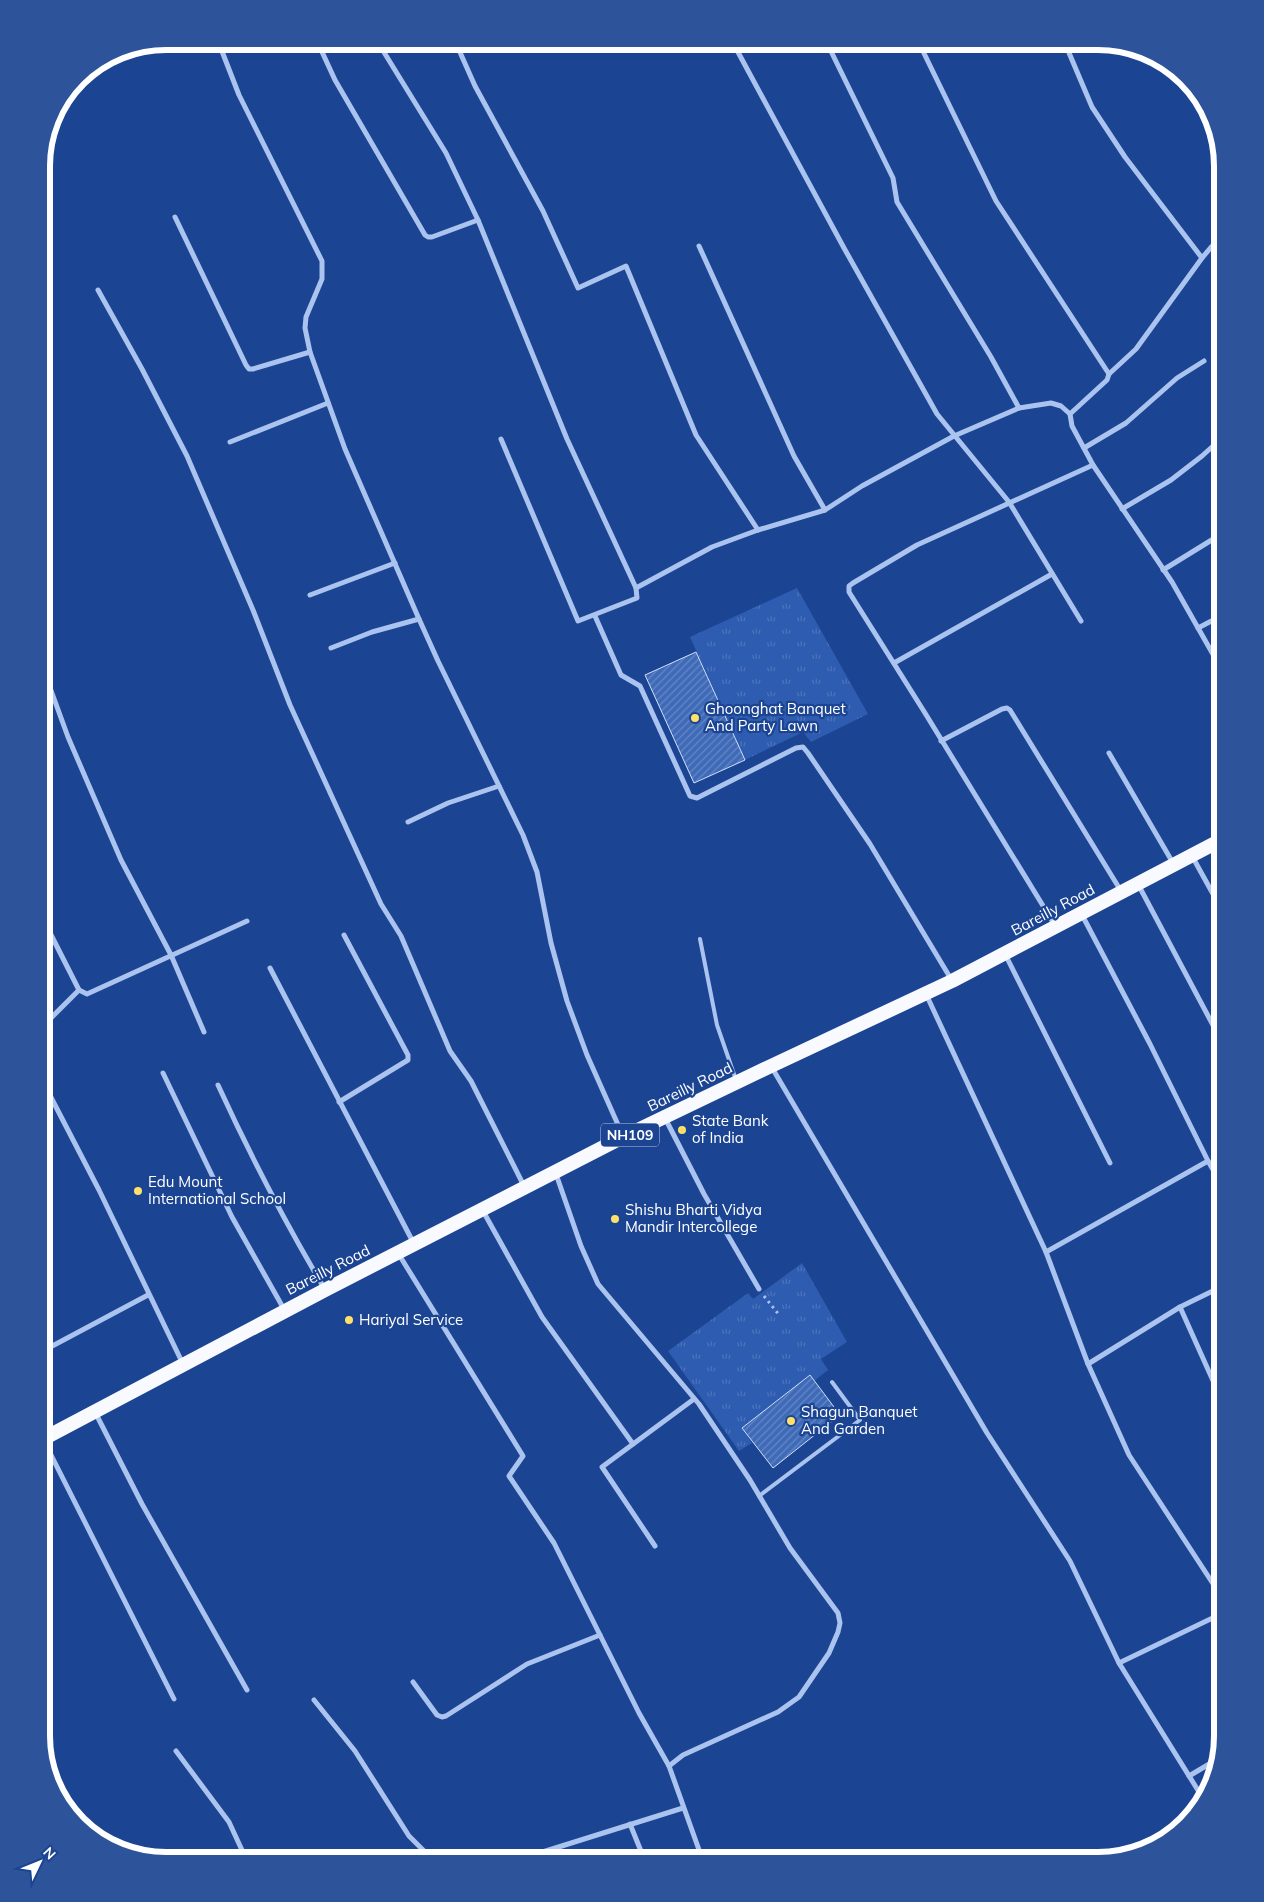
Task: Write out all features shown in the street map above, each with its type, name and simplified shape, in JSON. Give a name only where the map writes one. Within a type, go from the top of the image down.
[{"type":"highway","name":"Bareilly Road","points":[[50,1435],[414,1244],[737,1082],[952,981],[1214,844]]},
{"type":"street","points":[[222,50],[239,95],[322,261],[322,280],[306,317],[305,328],[310,352],[328,403],[345,449],[419,619],[523,835],[537,872],[551,943],[567,1001],[587,1055],[623,1138]]},
{"type":"street","points":[[321,50],[335,80],[426,235],[432,237],[478,220]]},
{"type":"street","points":[[383,50],[446,154],[478,220],[567,439],[636,588],[637,598],[595,616],[578,621],[501,439]]},
{"type":"street","points":[[459,50],[475,86],[543,211],[578,288],[626,266],[696,435],[758,530]]},
{"type":"street","points":[[737,50],[844,248],[937,414],[1009,502],[1081,621]]},
{"type":"street","points":[[830,50],[892,178],[897,202],[991,357],[1019,408]]},
{"type":"street","points":[[922,50],[996,201],[1109,374]]},
{"type":"street","points":[[1067,50],[1092,107],[1125,157],[1202,258]]},
{"type":"street","points":[[175,217],[249,369],[310,352]]},
{"type":"street","points":[[1070,414],[1107,380],[1109,374],[1136,350],[1214,244]]},
{"type":"street","points":[[699,246],[794,456],[825,510]]},
{"type":"street","points":[[98,290],[187,456],[253,610],[290,705],[381,904],[401,936],[450,1051],[471,1081],[525,1189]]},
{"type":"street","points":[[1084,448],[1126,423],[1176,378],[1204,361]]},
{"type":"street","points":[[230,442],[328,403]]},
{"type":"street","points":[[636,588],[712,547],[758,530],[825,510],[862,486],[954,436],[1019,408],[1052,403],[1061,406],[1070,414],[1072,426],[1093,465],[1163,570],[1214,656]]},
{"type":"street","points":[[1122,509],[1177,475],[1214,445]]},
{"type":"street","points":[[1056,927],[849,592],[850,586],[853,583],[917,545],[1093,465]]},
{"type":"street","points":[[1163,570],[1214,539]]},
{"type":"street","points":[[310,595],[395,563]]},
{"type":"street","points":[[894,663],[1052,574]]},
{"type":"street","points":[[595,616],[621,676],[640,686],[690,796],[697,798],[796,748],[803,747],[870,844],[952,981]]},
{"type":"street","points":[[331,648],[372,632],[419,619]]},
{"type":"street","points":[[1198,628],[1214,620]]},
{"type":"street","points":[[50,688],[68,737],[121,860],[171,955],[204,1032]]},
{"type":"street","points":[[942,741],[1002,709],[1010,710],[1121,892]]},
{"type":"street","points":[[1109,753],[1174,864]]},
{"type":"street","points":[[408,822],[448,803],[499,786]]},
{"type":"street","points":[[1192,856],[1214,896]]},
{"type":"street","points":[[1137,883],[1214,1027]]},
{"type":"street","points":[[1081,913],[1214,1171]]},
{"type":"street","points":[[50,933],[79,990],[87,994],[247,921]]},
{"type":"street","points":[[339,1102],[408,1060],[408,1055],[344,935]]},
{"type":"street","points":[[1005,954],[1110,1163]]},
{"type":"street","points":[[270,968],[414,1244]]},
{"type":"street","points":[[50,1019],[79,990]]},
{"type":"street","points":[[926,994],[1046,1252],[1088,1364],[1129,1455],[1214,1585]]},
{"type":"street","points":[[771,1066],[987,1432],[1070,1561],[1119,1662],[1199,1792]]},
{"type":"street","points":[[163,1074],[232,1217],[285,1311]]},
{"type":"street","points":[[218,1085],[248,1150],[291,1233],[325,1290]]},
{"type":"street","points":[[50,1095],[99,1190],[183,1366]]},
{"type":"street","points":[[665,1118],[704,1194],[759,1289]]},
{"type":"street","points":[[1046,1252],[1208,1161]]},
{"type":"street","points":[[556,1173],[581,1246],[598,1284],[700,1404],[790,1548],[838,1613],[840,1623],[829,1652],[799,1697],[778,1712],[683,1755],[670,1766]]},
{"type":"street","points":[[483,1210],[542,1317],[633,1444]]},
{"type":"street","points":[[398,1253],[523,1456],[508,1476],[554,1543],[639,1713],[670,1766],[699,1852]]},
{"type":"street","points":[[1088,1364],[1180,1307],[1214,1290]]},
{"type":"street","points":[[50,1347],[148,1295]]},
{"type":"street","points":[[1180,1307],[1214,1383]]},
{"type":"street","points":[[655,1546],[602,1467],[694,1399]]},
{"type":"street","points":[[95,1412],[142,1504],[248,1690]]},
{"type":"street","points":[[50,1455],[174,1699]]},
{"type":"street","points":[[1119,1662],[1214,1617]]},
{"type":"street","points":[[413,1682],[437,1715],[446,1716],[527,1664],[600,1635]]},
{"type":"street","points":[[314,1700],[355,1751],[409,1836],[425,1852]]},
{"type":"street","points":[[176,1751],[229,1822],[243,1852]]},
{"type":"street","points":[[1189,1776],[1211,1763]]},
{"type":"street","points":[[543,1852],[684,1808]]},
{"type":"street","points":[[630,1824],[641,1852]]},
{"type":"lane","points":[[700,939],[717,1025],[737,1082]]},
{"type":"lane","points":[[759,1496],[860,1420],[832,1382]]},
{"type":"path","points":[[759,1289],[780,1316]]},
{"type":"green space","points":[[797,588],[868,714],[811,742],[803,732],[745,760],[690,637]]},
{"type":"green space","points":[[802,1263],[847,1342],[821,1359],[828,1370],[814,1381],[809,1375],[742,1428],[752,1443],[739,1451],[668,1351],[748,1293],[753,1299]]},
{"type":"building","name":"Ghoonghat Banquet And Party Lawn","points":[[696,652],[745,760],[694,783],[645,675]]},
{"type":"building","name":"Shagun Banquet And Garden","points":[[810,1375],[840,1415],[773,1468],[742,1428]]},
{"type":"place","name":"Ghoonghat Banquet And Party Lawn","points":[[695,718]]},
{"type":"place","name":"State Bank of India","points":[[682,1130]]},
{"type":"place","name":"Edu Mount International School","points":[[138,1191]]},
{"type":"place","name":"Shishu Bharti Vidya Mandir Intercollege","points":[[615,1219]]},
{"type":"place","name":"Hariyal Service","points":[[349,1320]]},
{"type":"place","name":"Shagun Banquet And Garden","points":[[791,1421]]}]
